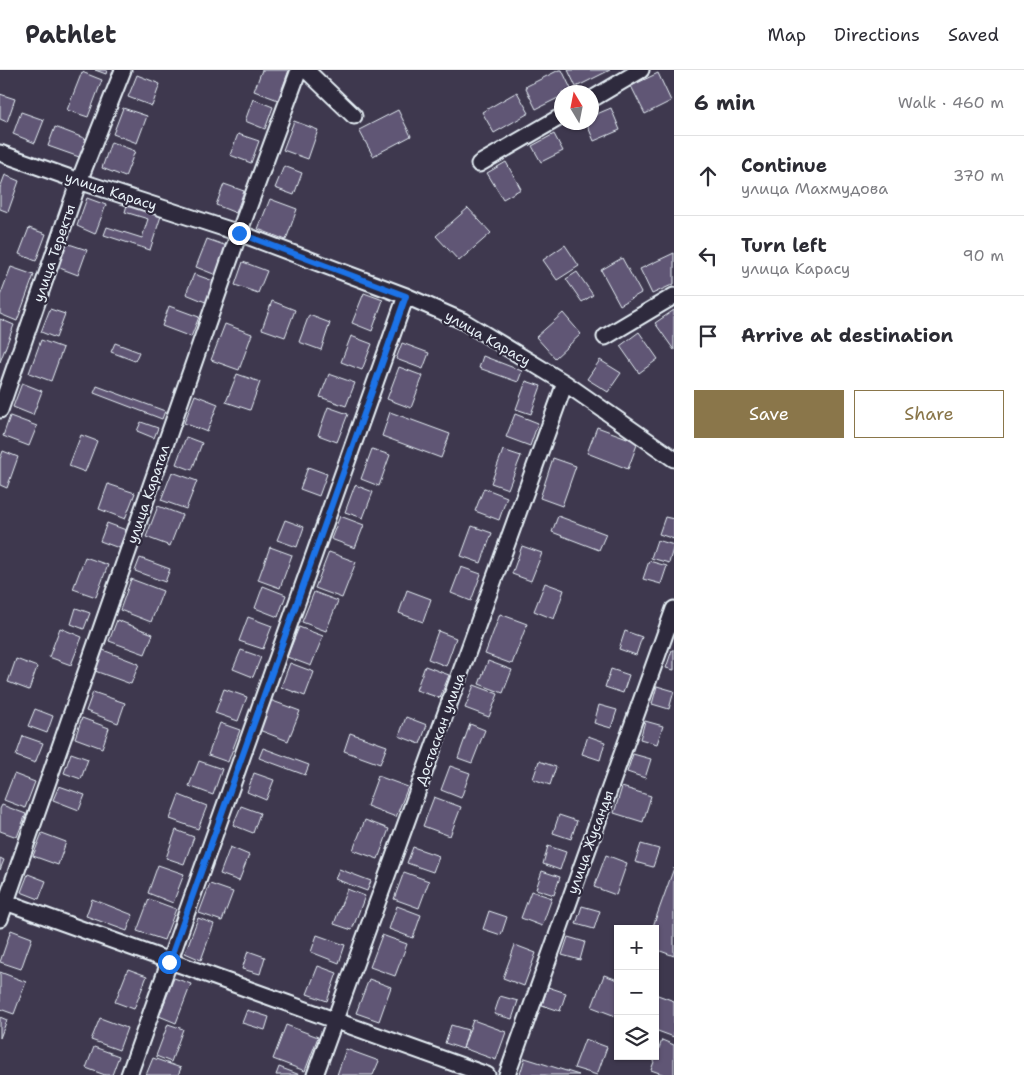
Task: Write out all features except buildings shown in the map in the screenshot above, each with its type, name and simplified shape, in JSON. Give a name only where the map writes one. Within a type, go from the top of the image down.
[{"type":"street","name":"улица Теректы","points":[[0,410],[79,181],[123,70]]},
{"type":"street","name":"улица Каратал","points":[[0,919],[3,901],[239,233],[300,70]]},
{"type":"street","points":[[306,70],[354,116]]},
{"type":"street","points":[[599,95],[641,70]]},
{"type":"street","points":[[479,164],[554,121]]},
{"type":"street","name":"улица Карасу","points":[[0,153],[239,233],[406,296],[463,321],[565,383],[674,459]]},
{"type":"street","points":[[129,1075],[406,296]]},
{"type":"street","points":[[605,337],[674,296]]},
{"type":"street","name":"Достаскан улица","points":[[315,1075],[565,383]]},
{"type":"street","name":"улица Жусанды","points":[[507,1075],[674,609]]},
{"type":"street","points":[[3,901],[487,1075]]},
{"type":"route","points":[[169,962],[406,296],[239,233]]}]
